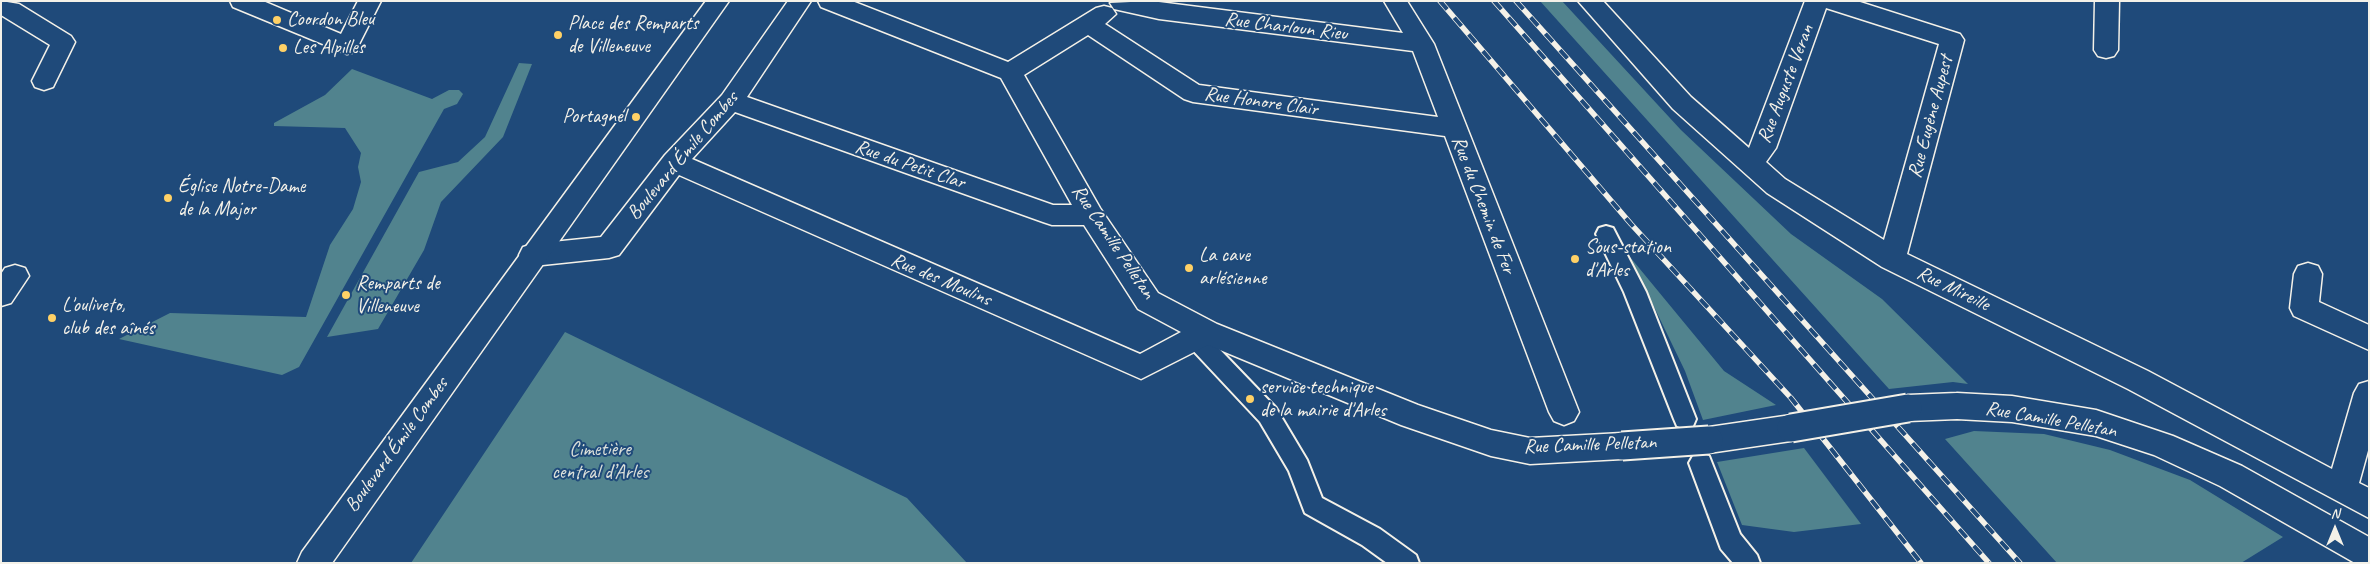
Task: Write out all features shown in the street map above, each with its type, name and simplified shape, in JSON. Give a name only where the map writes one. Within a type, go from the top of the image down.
[{"type":"street","points":[[241,1],[346,46],[370,1]]},
{"type":"street","name":"Boulevard Émile Combes","points":[[313,563],[533,255],[636,117],[718,1]]},
{"type":"street","name":"Boulevard Émile Combes","points":[[533,255],[609,247],[674,162],[731,101],[800,1]]},
{"type":"street","points":[[829,1],[1010,72],[1122,2]]},
{"type":"street","name":"Rue du Chemin de Fer","points":[[1395,1],[1422,44],[1564,412]]},
{"type":"street","name":"Rue Mireille","points":[[1589,1],[1682,103],[1776,186],[1892,259],[2138,380],[2369,504]]},
{"type":"street","name":"Rue Auguste Veran","points":[[1750,164],[1763,148],[1816,1]]},
{"type":"street","name":"Rue Eugène Aupest","points":[[1830,1],[1952,40],[1892,259]]},
{"type":"street","points":[[2106,50],[2107,1]]},
{"type":"street","name":"Rue Charloun Rieu","points":[[1122,2],[1159,11],[1422,44]]},
{"type":"street","points":[[1,7],[11,10],[63,42],[44,81]]},
{"type":"street","name":"Rue Honore Clair","points":[[1088,24],[1193,93],[1453,128]]},
{"type":"street","name":"Rue Camille Pelletan","points":[[1010,72],[1091,215],[1148,301],[1201,335],[1411,416],[1491,444],[1530,451],[1622,446],[1705,452],[1791,428],[1908,408],[1958,406],[2012,409],[2106,426],[2162,445],[2231,476],[2369,554]]},
{"type":"street","name":"Rue du Petit Clar","points":[[731,101],[1052,215],[1091,215]]},
{"type":"street","name":"Rue des Moulins","points":[[674,162],[1141,366],[1201,335]]},
{"type":"street","points":[[2308,274],[2304,308],[2369,338]]},
{"type":"street","points":[[2342,489],[2369,393]]},
{"type":"lane","points":[[1606,234],[1635,292],[1685,419]]},
{"type":"lane","points":[[1201,335],[1268,415],[1299,467],[1313,505],[1371,536],[1407,563]]},
{"type":"lane","points":[[1705,452],[1730,541],[1748,563]]},
{"type":"green space","points":[[1540,1],[1562,1],[1681,130],[1791,234],[1882,299],[1968,384],[1953,382],[1889,389]]},
{"type":"green space","points":[[519,63],[532,64],[503,137],[441,202],[424,250],[378,329],[327,337],[419,172],[458,162],[485,137]]},
{"type":"green space","points":[[352,69],[432,99],[449,90],[459,90],[463,94],[457,104],[444,109],[299,367],[282,375],[119,339],[170,313],[306,317],[330,245],[353,209],[361,182],[358,167],[361,153],[345,128],[274,126],[274,123],[325,95]]},
{"type":"green space","points":[[1630,257],[1724,371],[1776,405],[1703,420],[1685,371]]},
{"type":"green space","name":"Cimetière central d’Arles","points":[[565,332],[907,498],[967,563],[411,563]]},
{"type":"green space","points":[[1974,431],[2044,434],[2110,450],[2190,480],[2283,537],[2241,563],[2057,563],[1945,439]]},
{"type":"green space","points":[[1804,448],[1861,524],[1794,532],[1742,525],[1717,462]]},
{"type":"railway","points":[[1440,1],[1631,224],[1791,398],[1921,563]]},
{"type":"railway","points":[[1494,1],[1989,563]]},
{"type":"railway","points":[[1516,1],[2020,563]]},
{"type":"place","name":"Coordon Bleu","points":[[277,20]]},
{"type":"place","name":"Place des Remparts de Villeneuve","points":[[558,35]]},
{"type":"place","name":"Les Alpilles","points":[[283,48]]},
{"type":"place","name":"Portagnel","points":[[636,117]]},
{"type":"place","name":"Église Notre-Dame de la Major","points":[[168,198]]},
{"type":"place","name":"Sous-station d'Arles","points":[[1575,259]]},
{"type":"place","name":"La cave arlésienne","points":[[1189,268]]},
{"type":"place","name":"Remparts de Villeneuve","points":[[346,295]]},
{"type":"place","name":"L'ouliveto, club des aînés","points":[[52,318]]},
{"type":"place","name":"service technique de la mairie d'Arles","points":[[1250,399]]}]
